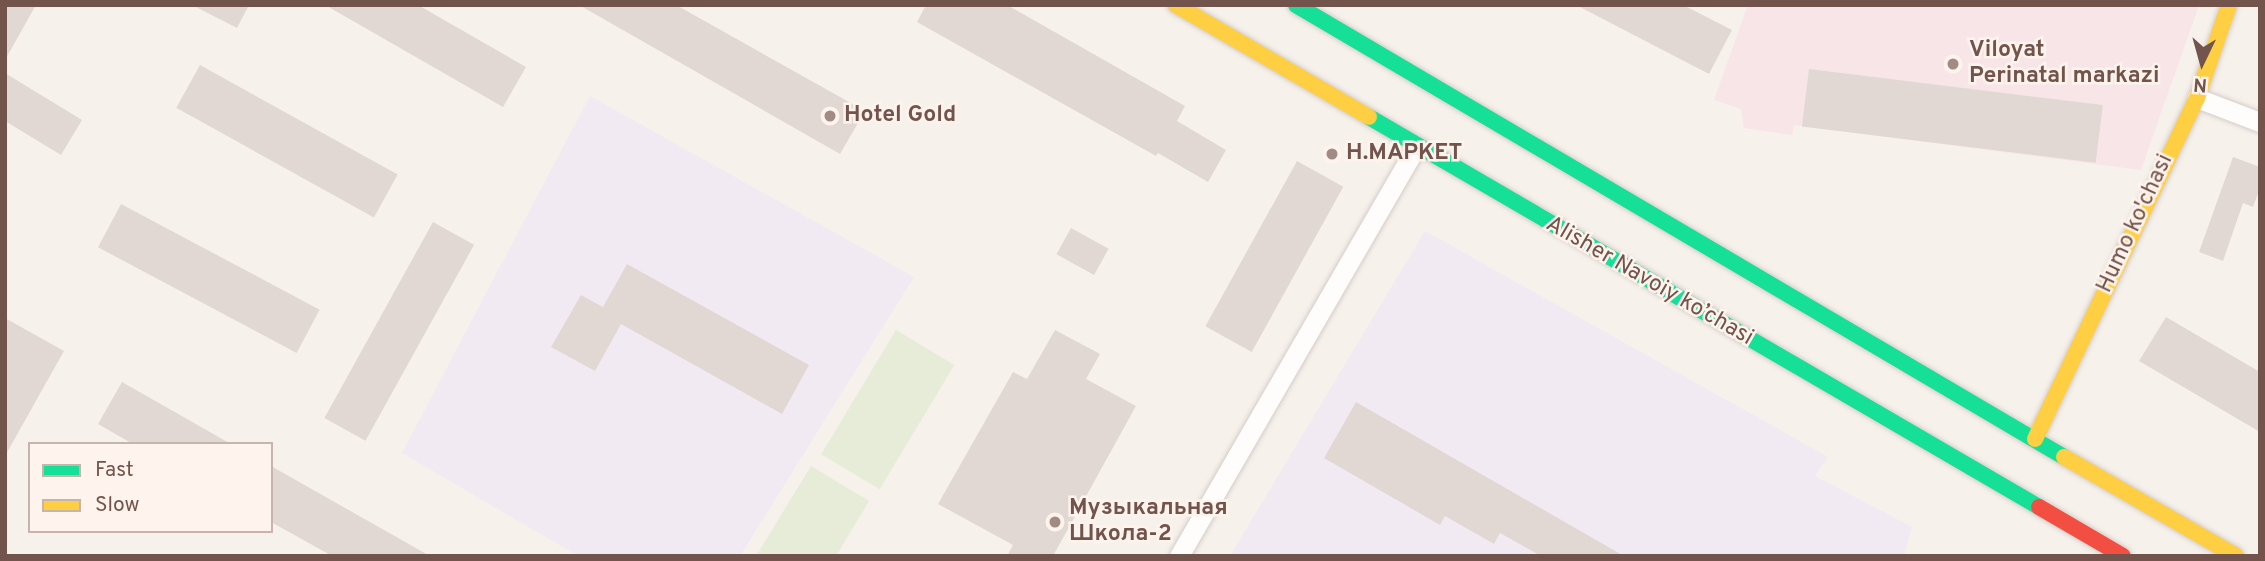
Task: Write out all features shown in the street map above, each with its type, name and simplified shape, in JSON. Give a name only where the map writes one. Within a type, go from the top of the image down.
[{"type":"main road","name":"Alisher Navoiy ko’chasi","points":[[1176,5],[2093,549],[2123,556]]},
{"type":"main road","points":[[1296,5],[2235,556]]},
{"type":"main road","name":"Humo ko'chasi","points":[[2035,439],[2197,98],[2229,5]]},
{"type":"street","points":[[2197,98],[2260,122]]},
{"type":"street","points":[[1179,556],[1416,147]]},
{"type":"shaded area","name":"Viloyat Perinatal markazi","points":[[1748,5],[2199,5],[2141,170],[1794,125],[1792,135],[1744,128],[1741,109],[1714,100]]},
{"type":"shaded area","points":[[590,96],[914,277],[740,556],[578,556],[402,453]]},
{"type":"shaded area","points":[[1425,231],[1828,457],[1815,476],[1912,527],[1904,556],[1230,556]]},
{"type":"green space","points":[[896,330],[954,365],[880,489],[821,454]]},
{"type":"green space","points":[[811,466],[869,501],[836,556],[756,556]]},
{"type":"building","points":[[5,5],[36,5],[5,60]]},
{"type":"building","points":[[192,5],[249,5],[237,28]]},
{"type":"building","points":[[325,5],[418,5],[526,67],[503,107]]},
{"type":"building","points":[[579,5],[676,5],[865,111],[840,154]]},
{"type":"building","points":[[926,5],[1007,5],[1185,106],[1177,121],[1226,150],[1208,182],[1158,153],[1156,156],[917,22]]},
{"type":"building","points":[[1576,5],[1683,5],[1732,30],[1709,74]]},
{"type":"building","points":[[200,65],[398,175],[374,217],[176,108]]},
{"type":"building","points":[[1809,69],[2103,105],[2096,163],[1802,127]]},
{"type":"building","points":[[5,73],[82,120],[61,155],[5,121]]},
{"type":"building","points":[[2233,157],[2260,167],[2260,188],[2253,207],[2243,203],[2223,261],[2199,252]]},
{"type":"building","points":[[1297,161],[1343,187],[1252,352],[1205,326]]},
{"type":"building","points":[[121,204],[320,310],[297,353],[98,247]]},
{"type":"building","points":[[433,222],[474,245],[366,441],[324,418]]},
{"type":"building","points":[[1071,228],[1109,249],[1094,275],[1056,254]]},
{"type":"building","points":[[627,264],[809,365],[782,414],[621,324],[595,371],[551,347],[581,295],[603,307]]},
{"type":"building","points":[[2166,317],[2260,372],[2260,432],[2139,361]]},
{"type":"building","points":[[5,318],[64,351],[5,456]]},
{"type":"building","points":[[1055,330],[1100,354],[1086,379],[1136,406],[1053,556],[1007,556],[1013,545],[938,504],[1013,372],[1027,379]]},
{"type":"building","points":[[122,382],[227,442],[130,442],[98,424]]},
{"type":"building","points":[[1356,402],[1624,556],[1541,556],[1500,533],[1494,544],[1445,516],[1440,525],[1324,458]]},
{"type":"building","points":[[273,467],[430,556],[332,556],[273,523]]},
{"type":"traffic: fast","points":[[1296,5],[2064,457]]},
{"type":"traffic: fast","points":[[1369,117],[2039,507]]},
{"type":"traffic: slow","points":[[1176,5],[1369,117]]},
{"type":"traffic: slow","points":[[2035,439],[2197,98],[2229,5]]},
{"type":"traffic: slow","points":[[2064,457],[2236,556]]},
{"type":"traffic: jam","points":[[2039,507],[2123,556]]},
{"type":"place","name":"Viloyat Perinatal markazi","points":[[1953,64]]},
{"type":"place","name":"Hotel Gold","points":[[830,116]]},
{"type":"place","name":"Н.МАРКЕТ","points":[[1332,154]]},
{"type":"place","name":"Музыкальная Школа-2","points":[[1055,522]]}]
